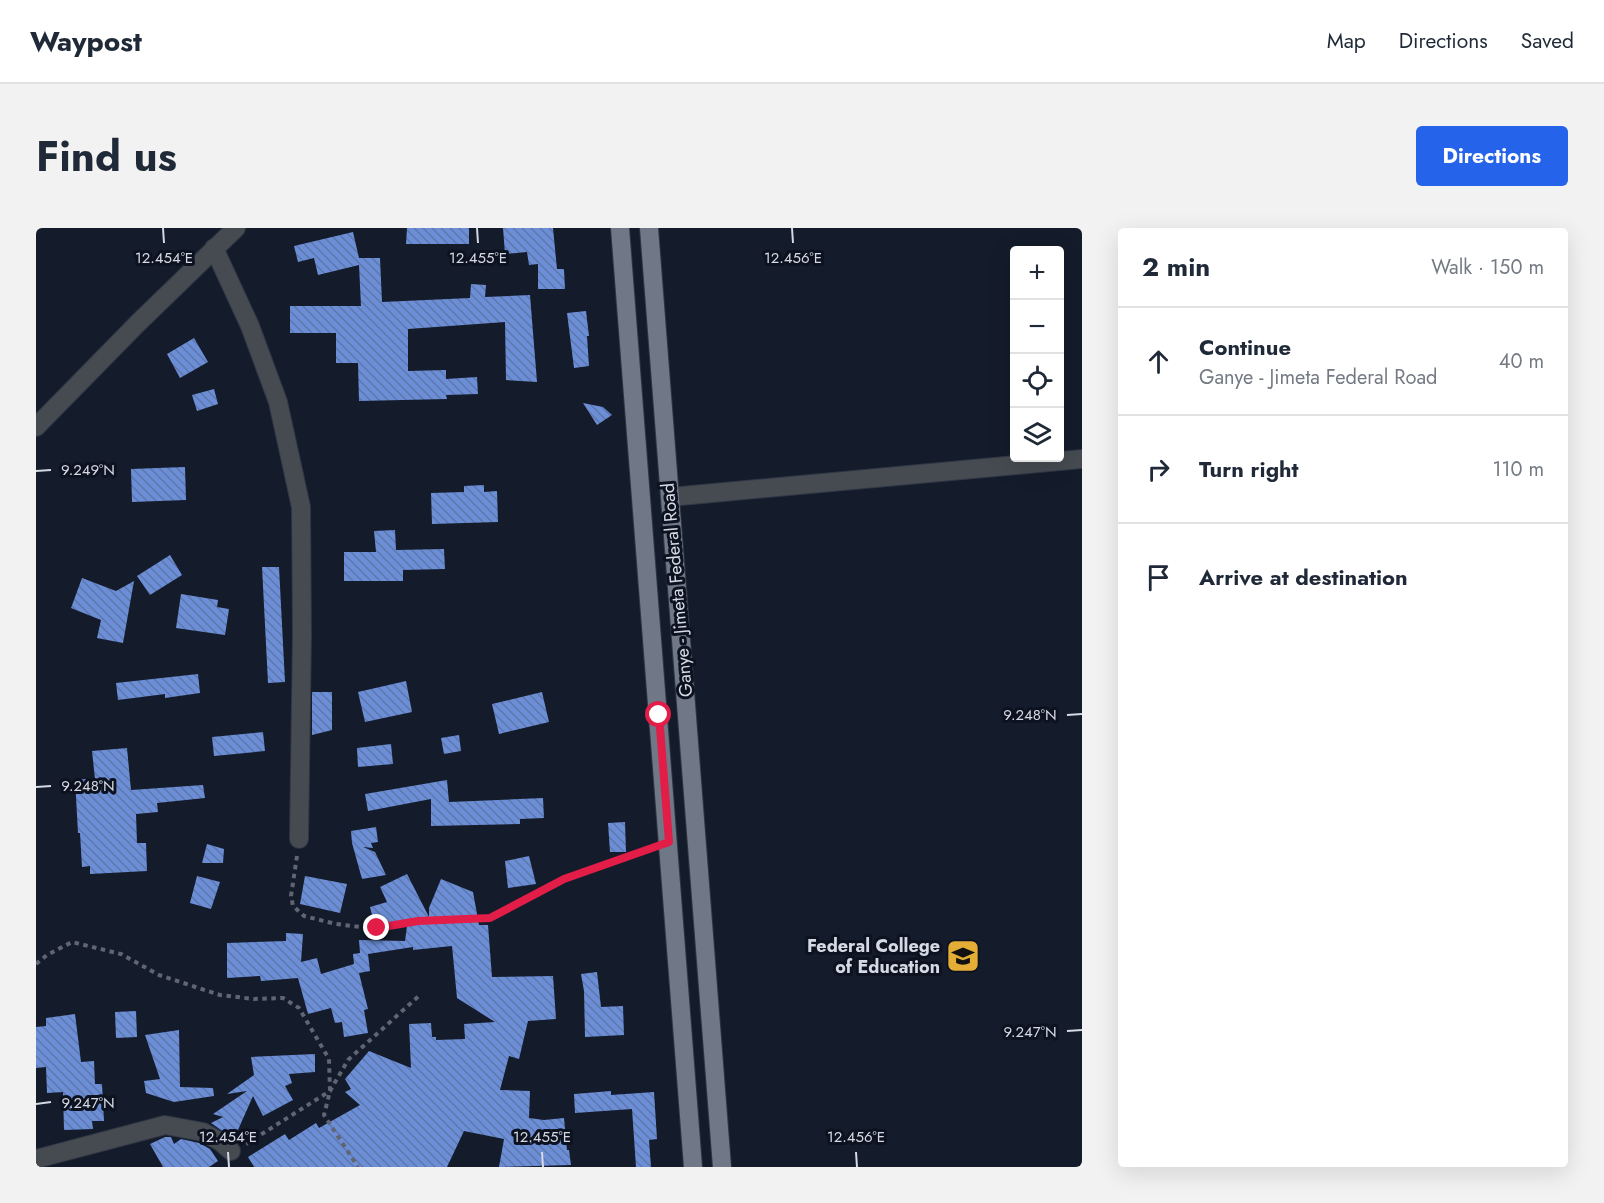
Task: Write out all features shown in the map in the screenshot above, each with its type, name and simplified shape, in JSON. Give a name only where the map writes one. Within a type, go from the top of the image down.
[{"type":"main road","name":"Ganye - Jimeta Federal Road","points":[[620,228],[693,1167]]},
{"type":"main road","name":"Ganye - Jimeta Federal Road","points":[[649,228],[723,1167]]},
{"type":"main road","points":[[659,715],[687,713]]},
{"type":"street","points":[[36,427],[236,228]]},
{"type":"street","points":[[214,248],[250,326],[278,402],[301,507],[299,839]]},
{"type":"street","points":[[670,496],[1082,459]]},
{"type":"street","points":[[36,1159],[165,1125],[203,1132],[221,1142],[231,1151]]},
{"type":"path","points":[[299,839],[291,896],[293,906],[304,916],[336,924],[377,928],[418,921],[490,918],[564,879],[669,842]]},
{"type":"path","points":[[36,964],[47,955],[72,942],[122,954],[159,975],[220,995],[254,999],[283,998],[299,1008],[329,1059],[330,1091],[324,1115],[358,1167]]},
{"type":"path","points":[[231,1151],[330,1091],[348,1060],[421,994]]},
{"type":"building","points":[[407,228],[469,228],[469,244],[406,244]]},
{"type":"building","points":[[503,228],[553,228],[557,269],[564,269],[565,289],[538,289],[538,264],[529,265],[527,252],[505,254]]},
{"type":"building","points":[[353,232],[359,258],[380,258],[382,302],[470,298],[471,284],[486,285],[485,297],[530,295],[537,382],[506,380],[505,322],[408,329],[408,371],[446,370],[446,379],[477,377],[478,394],[446,395],[447,399],[359,401],[358,363],[336,363],[336,333],[290,333],[290,306],[361,306],[359,265],[318,275],[314,258],[298,262],[294,246]]},
{"type":"building","points":[[586,311],[589,366],[574,368],[567,313]]},
{"type":"building","points":[[194,338],[208,362],[180,378],[167,354]]},
{"type":"building","points":[[214,389],[218,404],[197,411],[192,395]]},
{"type":"building","points":[[583,403],[603,407],[612,415],[597,425]]},
{"type":"building","points":[[185,467],[186,500],[132,502],[131,469]]},
{"type":"building","points":[[484,485],[484,492],[497,491],[498,522],[432,524],[431,493],[464,492],[464,486]]},
{"type":"building","points":[[395,530],[396,550],[444,549],[445,569],[403,570],[403,581],[344,581],[344,552],[376,552],[374,531]]},
{"type":"building","points":[[170,555],[182,575],[150,595],[137,576]]},
{"type":"building","points":[[262,567],[279,567],[285,682],[268,683]]},
{"type":"building","points":[[82,578],[116,591],[134,581],[123,643],[97,638],[101,620],[71,608]]},
{"type":"building","points":[[181,594],[218,600],[217,607],[229,609],[225,635],[176,628]]},
{"type":"building","points":[[198,674],[200,693],[165,698],[165,694],[118,700],[116,683]]},
{"type":"building","points":[[406,681],[412,712],[365,722],[358,692]]},
{"type":"building","points":[[312,692],[332,692],[332,730],[312,735]]},
{"type":"building","points":[[542,692],[549,722],[499,734],[492,704]]},
{"type":"building","points":[[263,732],[265,751],[214,756],[212,737]]},
{"type":"building","points":[[459,735],[461,751],[444,754],[441,738]]},
{"type":"building","points":[[391,744],[393,764],[358,767],[357,748]]},
{"type":"building","points":[[127,748],[131,790],[203,785],[205,798],[157,803],[158,812],[136,814],[137,843],[146,843],[147,871],[90,874],[90,866],[82,867],[75,779],[95,779],[92,751]]},
{"type":"building","points":[[447,780],[449,802],[543,798],[544,818],[520,819],[520,824],[431,826],[431,799],[368,811],[365,794]]},
{"type":"building","points":[[625,822],[626,852],[610,852],[608,823]]},
{"type":"building","points":[[376,827],[378,842],[371,843],[373,848],[363,847],[375,852],[386,875],[362,879],[351,831]]},
{"type":"building","points":[[207,844],[224,849],[223,863],[202,863]]},
{"type":"building","points":[[529,856],[536,884],[508,888],[505,861]]},
{"type":"building","points":[[407,874],[429,917],[429,908],[441,879],[473,892],[479,925],[488,925],[492,977],[553,976],[556,1019],[528,1021],[519,1059],[509,1056],[500,1090],[530,1091],[529,1118],[544,1120],[564,1118],[571,1165],[499,1167],[504,1139],[464,1131],[447,1167],[254,1167],[248,1157],[285,1134],[289,1140],[316,1123],[319,1128],[360,1105],[345,1092],[351,1089],[345,1079],[369,1051],[411,1068],[409,1024],[431,1023],[432,1037],[436,1037],[436,1040],[465,1039],[464,1024],[495,1022],[457,998],[452,946],[413,950],[413,947],[368,954],[370,971],[359,973],[368,1009],[364,1010],[368,1033],[344,1037],[342,1022],[335,1023],[331,1008],[308,1014],[298,978],[261,981],[260,976],[227,978],[227,943],[286,941],[286,933],[303,934],[301,962],[317,958],[321,974],[354,964],[353,954],[360,953],[359,940],[405,941],[407,926],[373,919],[370,907],[387,902],[380,887]]},
{"type":"building","points":[[197,876],[220,882],[211,909],[190,903]]},
{"type":"building","points":[[305,876],[347,884],[340,913],[300,904]]},
{"type":"building","points":[[597,972],[601,1007],[623,1006],[624,1035],[585,1037],[584,991],[581,974]]},
{"type":"building","points":[[136,1011],[137,1037],[116,1038],[115,1012]]},
{"type":"building","points":[[75,1014],[81,1062],[94,1061],[95,1084],[102,1084],[104,1121],[92,1121],[93,1129],[64,1130],[63,1092],[47,1093],[46,1067],[36,1068],[36,1027],[46,1026],[46,1018]]},
{"type":"building","points":[[179,1030],[180,1087],[213,1088],[214,1096],[174,1102],[146,1093],[144,1081],[160,1079],[145,1035]]},
{"type":"building","points":[[315,1054],[315,1072],[289,1074],[292,1083],[285,1086],[293,1100],[263,1116],[253,1096],[234,1139],[211,1123],[223,1117],[213,1114],[247,1091],[227,1094],[254,1075],[251,1057]]},
{"type":"building","points":[[611,1091],[611,1095],[654,1092],[657,1139],[649,1140],[651,1167],[636,1167],[632,1109],[575,1113],[574,1094]]},
{"type":"building","points":[[165,1137],[171,1137],[174,1144],[181,1139],[199,1143],[210,1149],[218,1161],[209,1167],[163,1167],[150,1144]]},
{"type":"place","name":"Federal College of Education","points":[[963,956]]},
{"type":"route","points":[[377,928],[418,921],[449,919],[464,921],[490,918],[564,879],[669,842],[659,715]]}]
